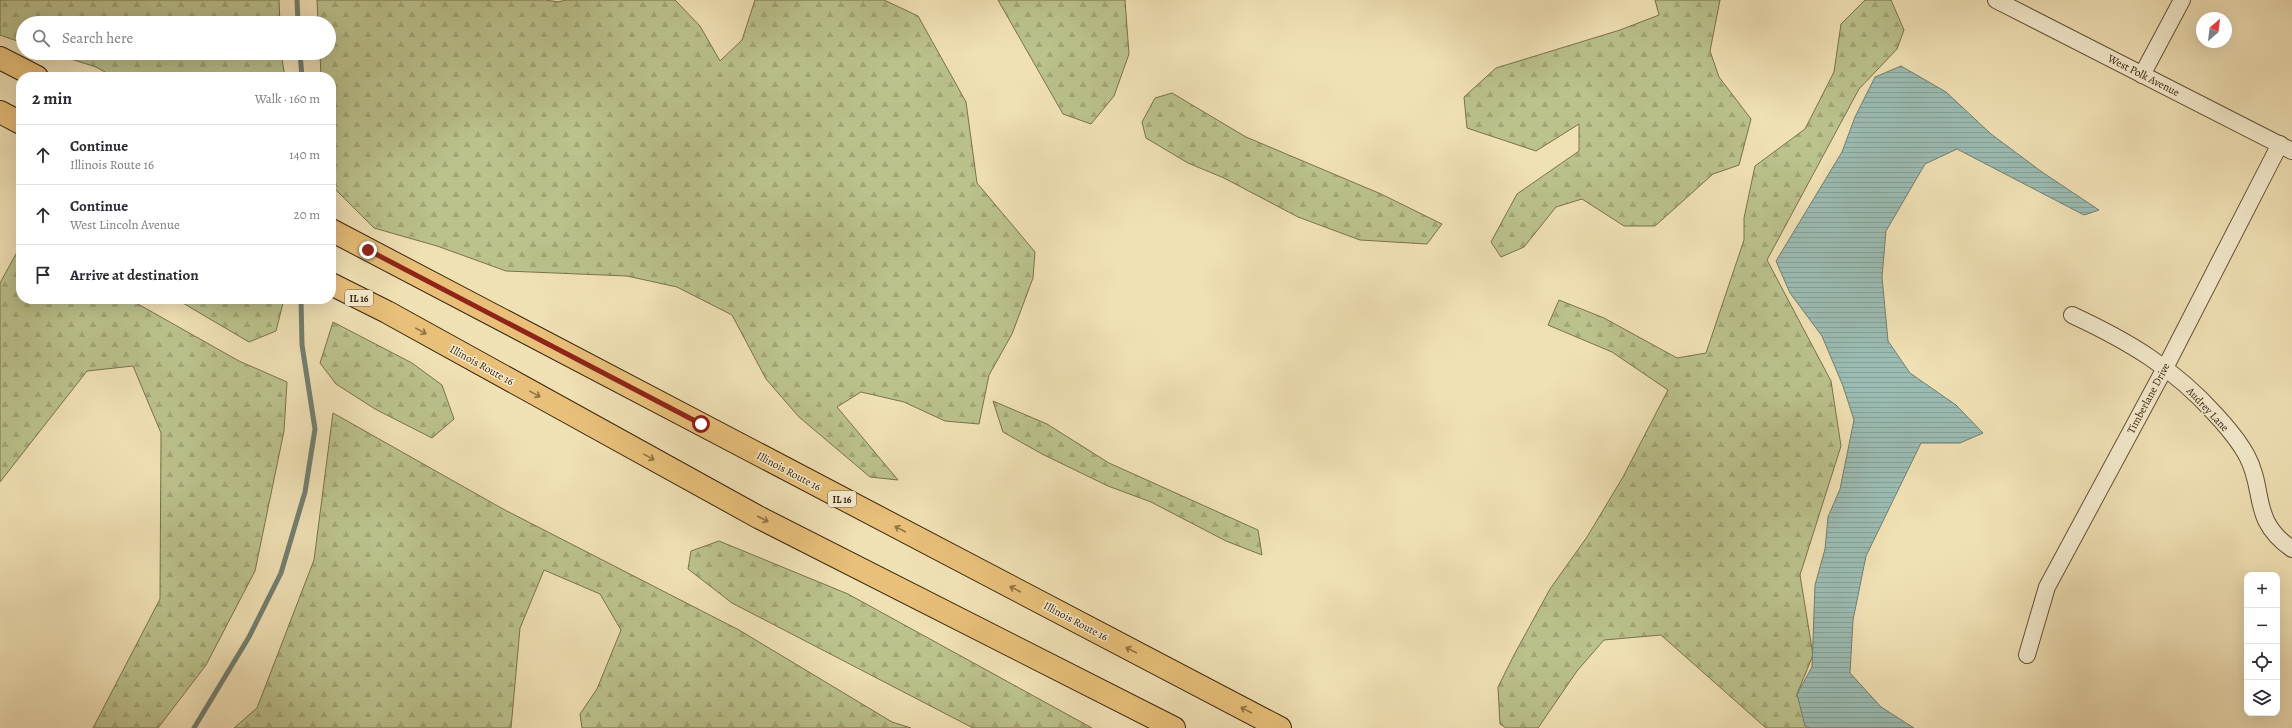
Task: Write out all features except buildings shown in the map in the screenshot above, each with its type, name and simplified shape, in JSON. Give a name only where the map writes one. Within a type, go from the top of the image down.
[{"type":"main road","points":[[0,58],[27,72]]},
{"type":"main road","points":[[0,112],[16,120]]},
{"type":"main road","name":"Illinois Route 16","points":[[336,233],[1280,728]]},
{"type":"main road","name":"Illinois Route 16","points":[[336,286],[387,312],[760,518],[1174,728]]},
{"type":"street","name":"West Polk Avenue","points":[[1996,0],[2286,148]]},
{"type":"street","points":[[2142,74],[2182,0]]},
{"type":"street","name":"Timberlane Drive","points":[[2027,655],[2047,587],[2286,148]]},
{"type":"street","name":"Audrey Lane","points":[[2072,315],[2112,334],[2142,351],[2165,368],[2200,398],[2223,424],[2244,452],[2253,470],[2260,508],[2268,525],[2281,540],[2292,549]]},
{"type":"green space","points":[[0,0],[279,0],[280,16],[16,16],[16,41],[0,35]]},
{"type":"green space","points":[[317,0],[546,0],[558,2],[566,0],[675,0],[700,26],[720,61],[742,40],[755,0],[884,0],[918,16],[966,102],[977,183],[1035,252],[1033,278],[1012,334],[989,375],[979,424],[945,421],[904,402],[861,392],[837,407],[898,480],[870,477],[799,417],[766,379],[732,315],[677,287],[627,276],[506,271],[437,246],[374,228],[336,190],[336,72],[321,72],[320,60],[336,60],[336,16],[318,16]]},
{"type":"green space","points":[[998,0],[1125,0],[1129,54],[1114,96],[1091,124],[1063,114]]},
{"type":"green space","points":[[1655,0],[1720,0],[1710,51],[1719,77],[1751,119],[1739,165],[1713,174],[1655,226],[1624,226],[1582,199],[1556,207],[1524,247],[1501,257],[1491,242],[1517,194],[1579,151],[1579,124],[1536,151],[1467,128],[1464,97],[1496,68],[1620,30],[1659,15]]},
{"type":"green space","points":[[1865,0],[1891,0],[1904,30],[1897,49],[1859,89],[1767,260],[1831,381],[1841,446],[1800,575],[1813,655],[1797,694],[1810,728],[1766,728],[1661,635],[1604,640],[1577,671],[1538,728],[1506,728],[1500,724],[1498,687],[1550,589],[1587,537],[1623,477],[1668,390],[1612,352],[1548,325],[1559,300],[1604,318],[1677,358],[1706,353],[1744,240],[1744,218],[1755,166],[1805,129],[1834,72],[1841,24]]},
{"type":"green space","points":[[74,60],[282,60],[284,72],[105,72],[96,67]]},
{"type":"green space","points":[[1172,93],[1246,137],[1381,194],[1442,224],[1427,244],[1360,240],[1298,217],[1224,178],[1188,163],[1146,138],[1142,122],[1155,98]]},
{"type":"green space","points":[[16,254],[16,304],[138,304],[239,361],[287,382],[284,431],[255,571],[206,665],[158,728],[93,728],[160,599],[161,433],[133,366],[87,371],[0,482],[0,283]]},
{"type":"green space","points":[[184,304],[283,304],[276,331],[249,342]]},
{"type":"green space","points":[[333,322],[412,363],[442,385],[454,419],[432,438],[375,409],[336,384],[320,363]]},
{"type":"green space","points":[[993,401],[1047,424],[1109,463],[1258,530],[1262,555],[1226,541],[1151,502],[1108,486],[1042,454],[1003,432]]},
{"type":"green space","points":[[333,413],[503,509],[739,630],[892,722],[911,728],[582,728],[580,714],[597,689],[621,630],[600,594],[544,570],[520,628],[511,728],[234,728],[257,708],[314,560]]},
{"type":"green space","points":[[719,541],[848,594],[1092,728],[973,728],[732,603],[688,569],[691,551]]},
{"type":"water","points":[[1901,66],[1946,92],[1991,134],[2042,172],[2099,210],[2084,215],[1957,149],[1925,164],[1886,231],[1882,277],[1888,341],[1910,373],[1956,405],[1983,433],[1960,443],[1921,443],[1866,556],[1853,620],[1850,673],[1881,707],[1914,728],[1810,728],[1805,726],[1797,694],[1812,667],[1815,585],[1825,549],[1828,517],[1840,489],[1854,420],[1843,386],[1822,336],[1790,293],[1776,261],[1842,152],[1855,117],[1875,77]]},
{"type":"waterway","points":[[297,0],[298,16]]},
{"type":"waterway","points":[[301,60],[302,72]]},
{"type":"waterway","points":[[194,728],[249,637],[281,573],[305,492],[315,429],[302,345],[301,304]]},
{"type":"route","points":[[368,250],[701,424]]}]
